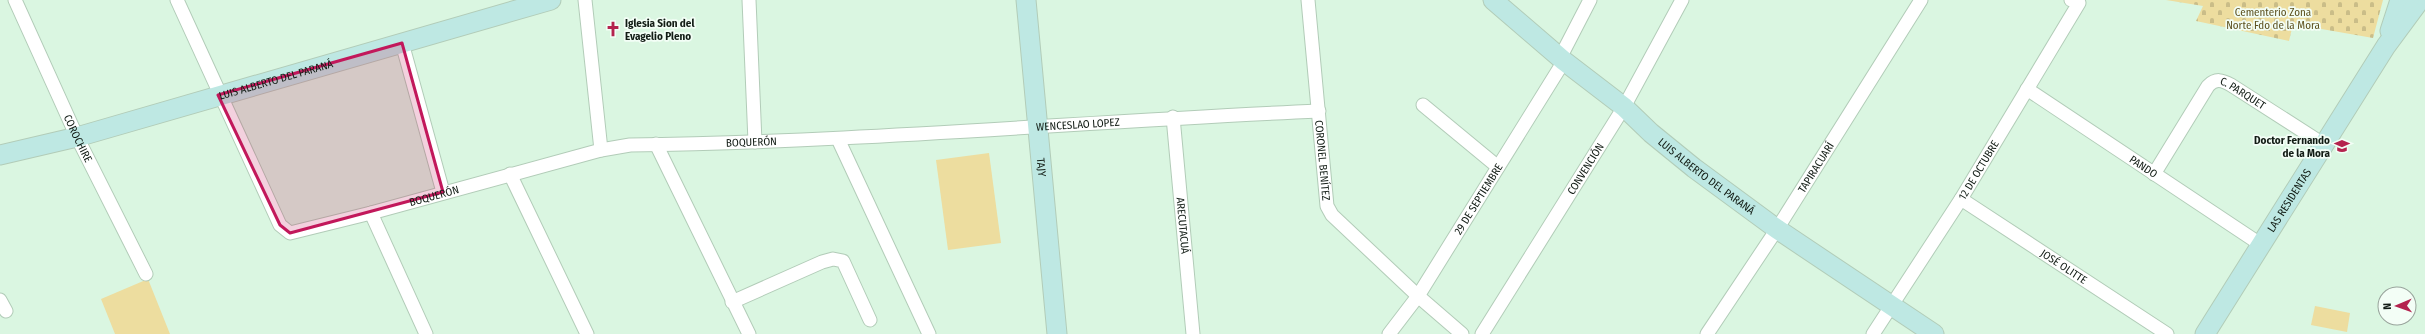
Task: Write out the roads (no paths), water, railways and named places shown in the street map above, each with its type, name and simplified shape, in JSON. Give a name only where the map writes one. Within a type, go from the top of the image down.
[{"type":"main road","name":"LUIS ALBERTO DEL PARANÁ","points":[[0,155],[77,137],[551,0]]},
{"type":"main road","name":"TAJY","points":[[1026,0],[1057,334]]},
{"type":"main road","name":"LUIS ALBERTO DEL PARANÁ","points":[[1493,0],[1562,60],[1624,107],[1651,133],[1694,168],[1777,229],[1934,334]]},
{"type":"main road","name":"LAS RESIDENTAS","points":[[2386,46],[2400,0]]},
{"type":"main road","name":"LAS RESIDENTAS","points":[[2205,334],[2260,244],[2386,46],[2420,0]]},
{"type":"street","name":"BOQUERÓN","points":[[177,0],[218,95],[280,225],[290,233],[371,214],[443,192],[601,150],[630,145],[838,140]]},
{"type":"street","points":[[585,0],[601,150]]},
{"type":"street","points":[[749,0],[755,142]]},
{"type":"street","name":"CORONEL BENÍTEZ","points":[[1308,0],[1327,206],[1332,215],[1418,296],[1462,334]]},
{"type":"street","name":"29 DE SEPTIEMBRE","points":[[1389,334],[1418,296],[1498,167],[1562,60],[1590,0]]},
{"type":"street","name":"CONVENCIÓN","points":[[1482,334],[1624,107],[1682,0]]},
{"type":"street","name":"TAPIRACUARÍ","points":[[1707,334],[1777,229],[1922,0]]},
{"type":"street","name":"COROCHIRE","points":[[19,1],[77,137],[146,274]]},
{"type":"street","name":"12 DE OCTUBRE","points":[[1873,334],[1961,199],[2027,89],[2075,1]]},
{"type":"street","points":[[402,43],[443,192]]},
{"type":"street","name":"C. PARQUET","points":[[2154,174],[2208,86],[2216,80],[2223,80],[2323,144]]},
{"type":"street","name":"PANDO","points":[[2027,89],[2260,244]]},
{"type":"street","points":[[1423,105],[1498,167]]},
{"type":"street","name":"WENCESLAO LOPEZ","points":[[838,140],[1173,117],[1319,111]]},
{"type":"street","name":"ARECUTACUÁ","points":[[1173,117],[1193,334]]},
{"type":"street","points":[[838,140],[929,334]]},
{"type":"street","points":[[656,144],[732,302],[749,334]]},
{"type":"street","points":[[510,174],[587,334]]},
{"type":"street","name":"JOSÉ OLITTE","points":[[1961,199],[2167,334]]},
{"type":"street","points":[[371,214],[426,334]]},
{"type":"street","points":[[732,302],[822,262],[833,259],[843,261],[870,320]]},
{"type":"place","name":"Iglesia Sion del Evagelio Pleno","points":[[613,29]]},
{"type":"place","name":"Doctor Fernando de la Mora","points":[[2342,146]]},
{"type":"park label","name":"Cementerio Zona Norte Fdo de la Mora","points":[[2273,18]]}]
